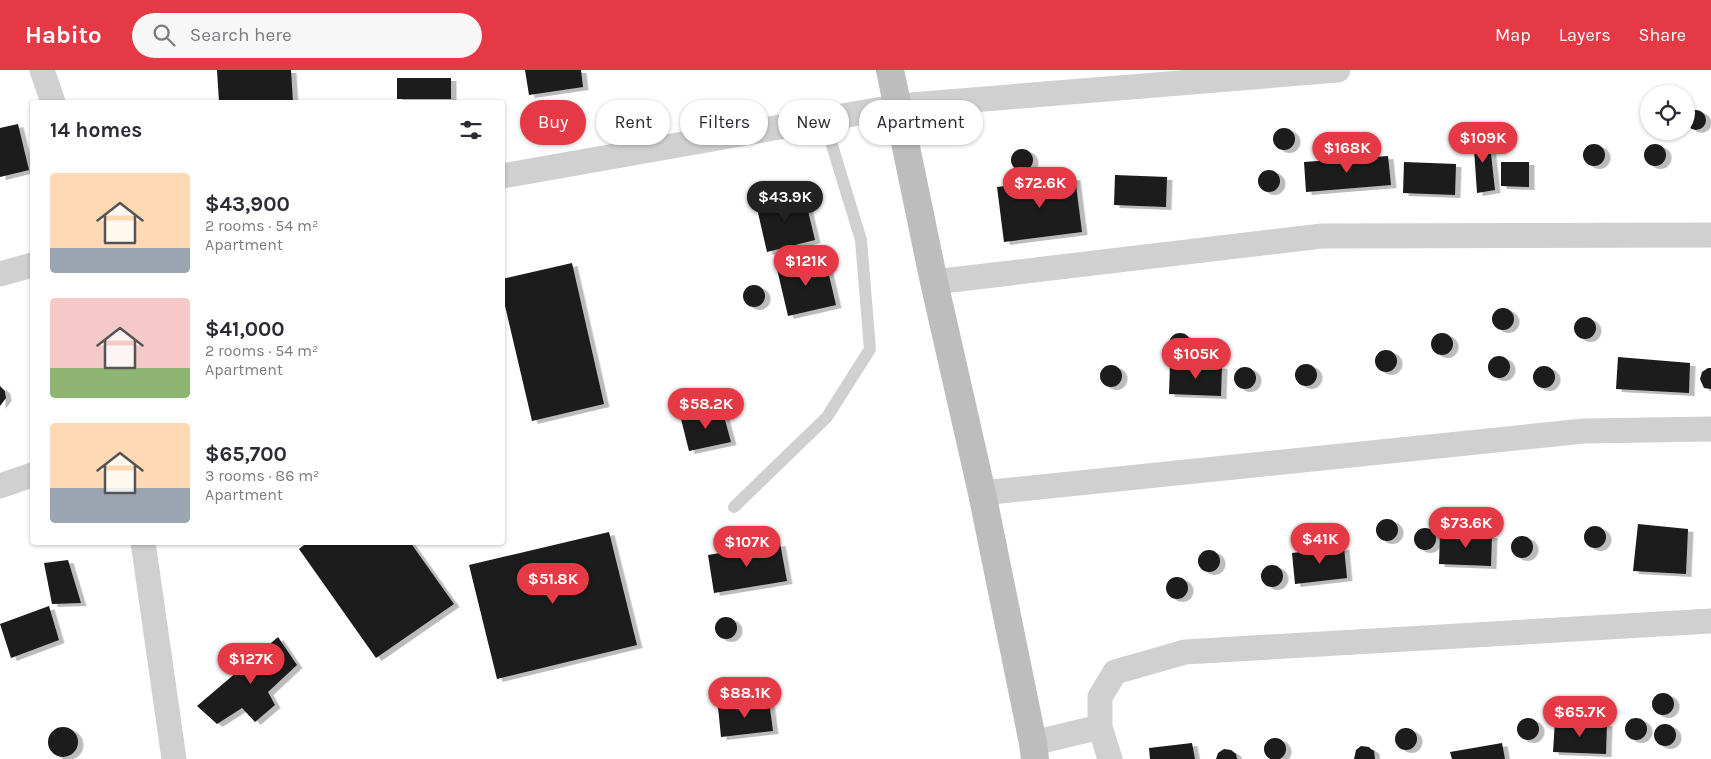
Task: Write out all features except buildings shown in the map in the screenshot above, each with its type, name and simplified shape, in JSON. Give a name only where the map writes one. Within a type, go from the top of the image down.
[{"type":"street","points":[[42,70],[52,100]]},
{"type":"street","points":[[890,70],[898,100]]},
{"type":"street","points":[[972,100],[1338,70]]},
{"type":"street","points":[[505,175],[778,127]]},
{"type":"street","points":[[907,145],[934,282],[982,493],[1034,751],[1100,727]]},
{"type":"street","points":[[934,282],[1322,236],[1711,235]]},
{"type":"street","points":[[0,274],[30,266]]},
{"type":"street","points":[[982,493],[1584,431],[1711,429]]},
{"type":"street","points":[[0,486],[30,476]]},
{"type":"street","points":[[143,545],[174,759]]},
{"type":"street","points":[[1110,759],[1100,727],[1100,697],[1115,672],[1185,652],[1711,621]]},
{"type":"lane","points":[[734,507],[828,417],[870,349],[861,240],[832,145]]}]
